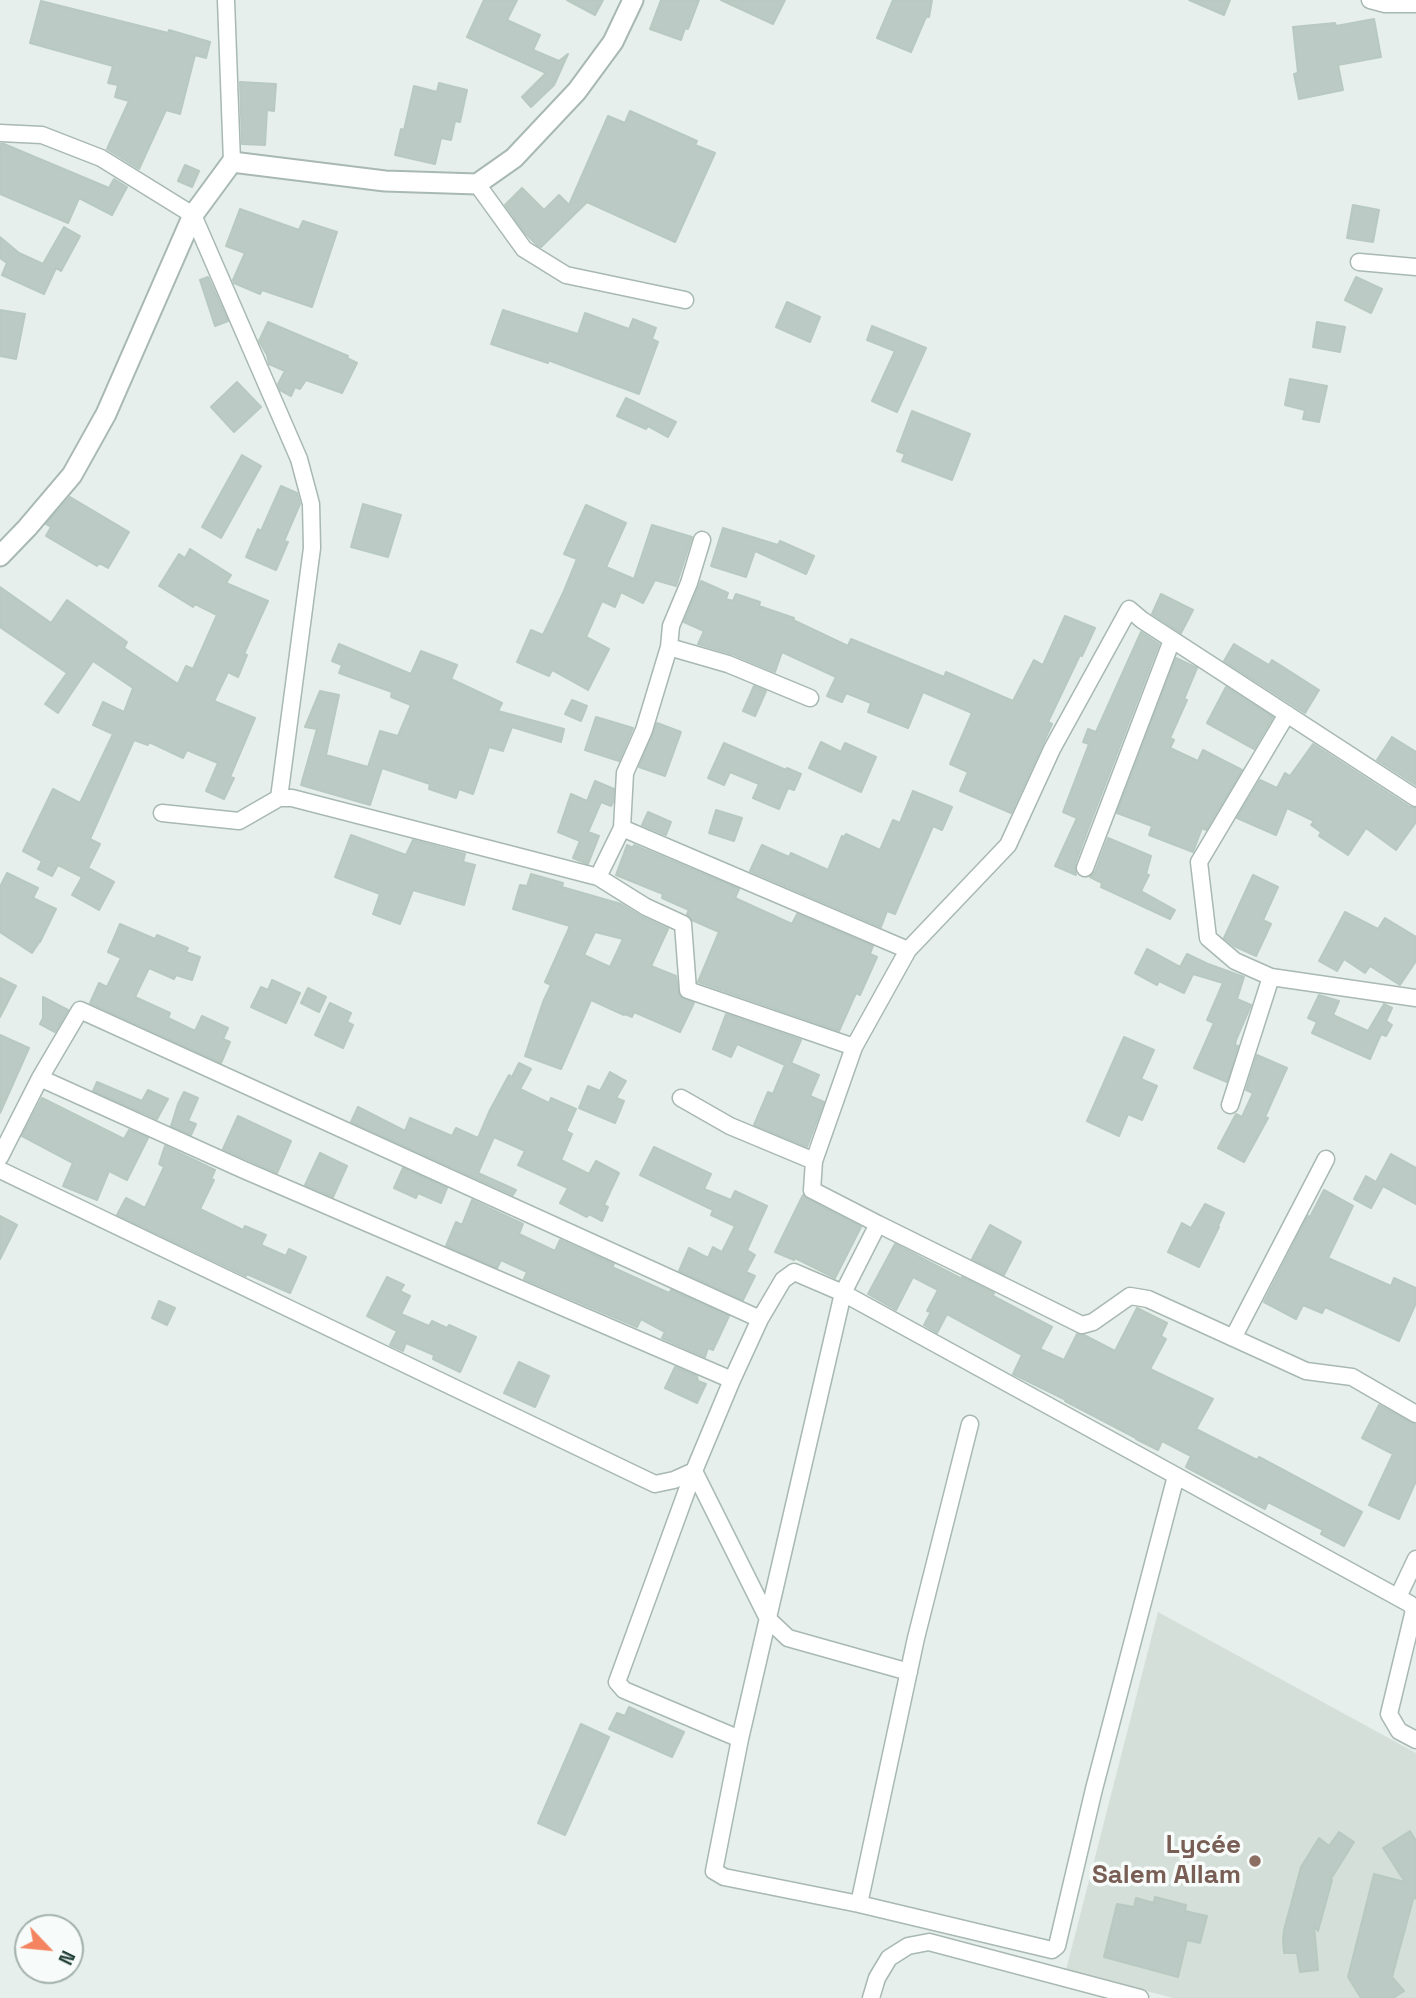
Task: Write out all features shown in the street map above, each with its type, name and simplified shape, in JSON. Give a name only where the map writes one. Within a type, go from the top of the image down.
[{"type":"street","points":[[0,556],[72,475],[100,424],[193,215],[232,162],[226,0]]},
{"type":"street","points":[[232,162],[385,181],[477,184],[514,158],[577,91],[613,42],[633,0]]},
{"type":"street","points":[[1370,0],[1385,4],[1416,4]]},
{"type":"street","points":[[0,133],[42,135],[101,158],[193,215],[299,459],[311,505],[312,548],[279,798]]},
{"type":"street","points":[[477,184],[524,249],[566,275],[685,300]]},
{"type":"street","points":[[1359,262],[1416,267]]},
{"type":"street","points":[[598,877],[622,828],[625,774],[644,730],[669,647],[671,626],[689,583],[702,540]]},
{"type":"street","points":[[1416,798],[1142,621],[1129,609],[1052,749],[1008,845],[908,950],[854,1047],[814,1161],[812,1190],[1082,1325],[1093,1322],[1130,1296],[1148,1299],[1306,1371],[1352,1377],[1416,1415]]},
{"type":"street","points":[[1085,868],[1172,640]]},
{"type":"street","points":[[669,647],[729,664],[810,698]]},
{"type":"street","points":[[1287,714],[1199,862],[1208,938],[1236,961],[1271,976],[1416,998]]},
{"type":"street","points":[[162,813],[239,821],[279,798],[292,798],[598,877],[646,907],[683,923],[688,990],[854,1047]]},
{"type":"street","points":[[622,828],[908,950]]},
{"type":"street","points":[[1230,1105],[1271,976]]},
{"type":"street","points":[[0,1157],[40,1078],[80,1010],[760,1319]]},
{"type":"street","points":[[40,1078],[244,1170],[732,1380]]},
{"type":"street","points":[[681,1098],[730,1126],[814,1161]]},
{"type":"street","points":[[1233,1338],[1326,1159]]},
{"type":"street","points":[[0,1170],[655,1485],[694,1471]]},
{"type":"street","points":[[878,1224],[843,1293],[740,1739],[714,1871],[724,1877],[859,1904],[1052,1950],[1057,1946],[1094,1789],[1176,1476]]},
{"type":"street","points":[[740,1739],[624,1690],[617,1682],[694,1471],[732,1380],[760,1319],[783,1280],[794,1272],[843,1293],[1410,1604],[1414,1610],[1389,1714],[1399,1731],[1416,1740]]},
{"type":"street","points":[[859,1904],[909,1672],[970,1423]]},
{"type":"street","points":[[694,1471],[768,1619],[788,1638],[909,1672]]},
{"type":"street","points":[[1398,1597],[1416,1559]]},
{"type":"street","points":[[871,1998],[877,1978],[889,1958],[908,1946],[929,1942],[1109,1994],[1140,1998]]},
{"type":"shaded area","name":"Lycée Salem Allam","points":[[1158,1612],[1416,1753],[1416,1998],[1173,1998],[1066,1970]]},
{"type":"building","points":[[484,0],[517,0],[507,20],[540,35],[533,50],[559,61],[568,54],[554,85],[531,107],[522,97],[546,73],[467,37]]},
{"type":"building","points":[[567,0],[603,0],[595,15]]},
{"type":"building","points":[[661,0],[699,0],[681,40],[650,29]]},
{"type":"building","points":[[721,0],[785,0],[773,24]]},
{"type":"building","points":[[893,0],[932,0],[929,17],[926,17],[911,52],[877,38]]},
{"type":"building","points":[[1189,0],[1230,0],[1224,15]]},
{"type":"building","points":[[41,1],[210,42],[206,58],[195,55],[180,114],[166,110],[139,169],[107,149],[129,101],[115,97],[118,85],[108,83],[113,66],[30,43]]},
{"type":"building","points":[[1374,19],[1381,57],[1338,65],[1343,90],[1299,99],[1294,74],[1298,73],[1293,27],[1335,23],[1336,26]]},
{"type":"building","points":[[240,82],[276,84],[274,111],[267,110],[265,145],[242,144]]},
{"type":"building","points":[[439,83],[467,90],[460,122],[455,121],[451,140],[441,138],[435,164],[395,155],[414,86],[437,92]]},
{"type":"building","points":[[630,111],[697,141],[695,145],[715,153],[675,242],[587,202],[541,247],[537,245],[505,205],[522,188],[544,210],[559,195],[569,205],[608,116],[625,123]]},
{"type":"building","points":[[0,144],[109,188],[114,179],[127,187],[112,215],[79,198],[68,223],[0,194]]},
{"type":"building","points":[[185,165],[199,171],[192,187],[178,181]]},
{"type":"building","points":[[1353,205],[1379,210],[1373,242],[1347,238]]},
{"type":"building","points":[[240,209],[299,230],[303,221],[337,232],[312,307],[262,290],[260,294],[234,283],[245,253],[226,246]]},
{"type":"building","points":[[64,227],[80,236],[61,271],[56,268],[44,294],[2,275],[7,263],[0,258],[0,237],[19,253],[43,264]]},
{"type":"building","points":[[208,277],[228,321],[215,326],[200,280]]},
{"type":"building","points":[[1356,277],[1382,289],[1371,313],[1345,300]]},
{"type":"building","points":[[787,302],[820,317],[810,342],[776,327]]},
{"type":"building","points":[[0,310],[25,314],[16,359],[0,356]]},
{"type":"building","points":[[503,310],[578,334],[585,313],[629,329],[633,319],[656,328],[652,339],[658,342],[639,394],[548,360],[548,363],[491,344]]},
{"type":"building","points":[[268,322],[348,356],[347,358],[357,363],[342,393],[306,380],[300,389],[295,387],[291,396],[280,390],[278,384],[285,371],[269,364],[259,341]]},
{"type":"building","points":[[1317,322],[1345,327],[1340,352],[1313,347]]},
{"type":"building","points":[[872,326],[926,348],[897,412],[872,401],[895,351],[867,340]]},
{"type":"building","points":[[1290,379],[1327,386],[1319,422],[1303,419],[1305,410],[1285,405]]},
{"type":"building","points":[[237,382],[261,407],[234,432],[211,407]]},
{"type":"building","points":[[626,398],[676,422],[668,437],[648,426],[646,429],[617,416]]},
{"type":"building","points":[[912,411],[970,434],[952,480],[902,461],[905,454],[897,451]]},
{"type":"building","points":[[242,455],[261,466],[221,538],[202,527]]},
{"type":"building","points":[[281,486],[297,493],[300,504],[284,541],[288,542],[276,570],[246,557]]},
{"type":"building","points":[[70,497],[129,532],[108,568],[99,563],[97,566],[46,536],[51,527],[46,524]]},
{"type":"building","points":[[363,504],[401,515],[388,557],[351,547]]},
{"type":"building","points":[[586,505],[626,523],[606,567],[634,579],[652,525],[692,537],[676,586],[655,580],[643,603],[621,592],[615,607],[602,601],[586,637],[609,649],[588,690],[552,670],[549,676],[517,662],[531,630],[543,635],[564,591],[577,559],[564,554]]},
{"type":"building","points":[[723,528],[778,545],[780,541],[814,556],[806,574],[755,551],[746,577],[711,566]]},
{"type":"building","points":[[190,549],[231,575],[226,583],[268,601],[244,654],[247,655],[238,677],[228,672],[214,701],[255,718],[230,777],[234,778],[224,799],[206,791],[218,763],[187,750],[183,758],[149,742],[148,745],[134,740],[90,839],[100,844],[88,868],[114,882],[99,910],[72,895],[82,877],[58,865],[52,876],[38,869],[42,861],[23,851],[53,789],[80,803],[113,734],[93,725],[103,702],[124,712],[133,688],[93,661],[58,713],[45,704],[67,673],[0,627],[0,587],[51,623],[67,600],[127,642],[124,648],[178,684],[186,666],[193,669],[217,615],[195,604],[193,607],[159,586],[179,554],[185,558]]},
{"type":"building","points":[[701,581],[728,593],[726,599],[733,601],[736,594],[760,602],[759,606],[794,618],[793,620],[848,646],[851,639],[944,677],[946,672],[1013,701],[1034,660],[1043,665],[1065,616],[1095,628],[1048,722],[1052,724],[1011,813],[960,791],[968,772],[950,764],[972,713],[923,692],[908,728],[868,712],[871,703],[846,693],[842,702],[827,696],[836,677],[782,652],[775,672],[732,654],[698,644],[704,631],[684,622]]},
{"type":"building","points":[[1161,594],[1193,610],[1181,633],[1152,614]]},
{"type":"building","points":[[1141,632],[1159,644],[1075,864],[1076,875],[1055,866],[1077,818],[1063,812],[1089,744],[1083,742],[1088,729],[1096,732]]},
{"type":"building","points":[[339,644],[411,674],[421,651],[457,665],[451,679],[502,703],[498,711],[564,729],[561,742],[512,727],[503,751],[489,747],[473,794],[459,789],[456,798],[429,789],[430,784],[382,768],[370,805],[301,785],[317,729],[305,727],[320,691],[339,695],[326,755],[368,767],[380,731],[398,736],[411,705],[391,697],[392,692],[339,673],[342,665],[332,661]]},
{"type":"building","points":[[1234,644],[1269,665],[1272,660],[1319,690],[1305,713],[1224,661]]},
{"type":"building","points":[[1176,658],[1197,668],[1184,699],[1187,700],[1170,738],[1174,740],[1170,748],[1198,761],[1203,750],[1242,770],[1206,830],[1202,828],[1193,852],[1149,835],[1152,826],[1117,813]]},
{"type":"building","points":[[754,686],[766,691],[755,716],[743,711]]},
{"type":"building","points":[[1226,687],[1273,717],[1254,749],[1207,723]]},
{"type":"building","points":[[572,700],[587,706],[581,721],[565,714]]},
{"type":"building","points":[[596,717],[633,728],[619,761],[585,750]]},
{"type":"building","points":[[657,723],[681,732],[665,776],[639,767]]},
{"type":"building","points":[[1392,737],[1416,752],[1416,785],[1377,760]]},
{"type":"building","points":[[821,742],[841,752],[845,743],[876,757],[861,792],[809,768]]},
{"type":"building","points":[[724,743],[801,774],[794,790],[788,788],[779,809],[753,798],[759,784],[730,772],[724,785],[708,778]]},
{"type":"building","points":[[1313,744],[1410,807],[1416,808],[1416,822],[1396,850],[1366,828],[1348,855],[1319,836],[1321,832],[1311,825],[1314,821],[1287,808],[1276,835],[1237,818],[1260,780],[1277,788],[1285,773],[1290,776]]},
{"type":"building","points":[[595,781],[614,789],[613,802],[611,806],[601,802],[588,832],[599,836],[588,864],[573,858],[580,841],[558,832],[571,794],[587,801]]},
{"type":"building","points":[[913,791],[952,807],[942,830],[933,826],[895,914],[887,911],[881,927],[750,871],[762,845],[789,857],[791,853],[828,870],[842,836],[846,834],[880,850],[893,820],[900,823]]},
{"type":"building","points":[[716,810],[742,818],[734,841],[709,833]]},
{"type":"building","points":[[648,812],[671,822],[666,835],[642,825]]},
{"type":"building","points":[[351,835],[406,855],[413,840],[465,854],[463,862],[475,865],[464,905],[413,890],[400,924],[373,914],[380,894],[335,877]]},
{"type":"building","points":[[1108,838],[1151,856],[1146,874],[1149,875],[1141,891],[1175,910],[1170,919],[1101,887],[1102,883],[1090,877],[1095,872]]},
{"type":"building","points":[[627,845],[633,848],[634,845],[739,889],[735,898],[792,924],[797,914],[873,946],[870,954],[877,957],[860,995],[856,993],[839,1031],[698,982],[719,932],[692,920],[687,914],[689,910],[662,898],[663,894],[616,875]]},
{"type":"building","points":[[7,873],[38,888],[33,898],[56,909],[32,953],[0,932],[0,887]]},
{"type":"building","points":[[531,874],[563,883],[562,887],[621,904],[668,929],[651,966],[676,976],[679,996],[694,1003],[680,1032],[634,1012],[632,1017],[624,1015],[591,1000],[561,1069],[525,1056],[551,985],[545,982],[570,926],[513,909],[520,885],[527,886]],"holes":[[[595,932],[623,939],[610,967],[584,955]]]},
{"type":"building","points":[[1253,875],[1278,887],[1263,920],[1271,924],[1256,956],[1224,938]]},
{"type":"building","points":[[1345,912],[1378,929],[1385,918],[1416,937],[1416,961],[1400,985],[1370,966],[1365,973],[1344,959],[1337,971],[1319,961]]},
{"type":"building","points":[[120,924],[155,939],[157,935],[188,948],[186,952],[200,957],[192,980],[176,975],[174,979],[149,968],[135,997],[170,1013],[168,1018],[195,1031],[202,1016],[228,1028],[223,1039],[230,1042],[221,1063],[90,1003],[99,983],[107,987],[121,958],[108,952]]},
{"type":"building","points":[[1147,949],[1180,967],[1187,954],[1244,977],[1237,999],[1251,1005],[1236,1040],[1235,1045],[1238,1046],[1227,1082],[1194,1068],[1214,1023],[1207,1020],[1223,983],[1193,974],[1184,993],[1159,981],[1157,985],[1135,973]]},
{"type":"building","points":[[0,978],[16,986],[0,1017]]},
{"type":"building","points":[[272,980],[300,993],[286,1023],[251,1007],[261,987],[268,990]]},
{"type":"building","points":[[308,988],[326,997],[319,1012],[301,1003]]},
{"type":"building","points":[[1319,995],[1339,1001],[1333,1015],[1368,1031],[1384,1004],[1392,1008],[1386,1021],[1392,1025],[1386,1036],[1381,1034],[1370,1059],[1312,1033],[1317,1022],[1308,1018]]},
{"type":"building","points":[[43,997],[68,1010],[55,1032],[40,1024],[43,1018]]},
{"type":"building","points":[[330,1003],[351,1013],[347,1022],[353,1025],[343,1048],[315,1035]]},
{"type":"building","points":[[726,1014],[801,1040],[791,1063],[819,1075],[810,1096],[824,1102],[807,1147],[754,1125],[768,1092],[773,1094],[785,1065],[737,1044],[731,1057],[713,1049]]},
{"type":"building","points":[[0,1035],[29,1048],[0,1113]]},
{"type":"building","points":[[1124,1037],[1154,1050],[1141,1079],[1157,1086],[1142,1120],[1128,1114],[1119,1136],[1087,1121]]},
{"type":"building","points":[[1257,1055],[1287,1068],[1265,1117],[1268,1118],[1244,1162],[1218,1148],[1236,1114],[1242,1117],[1253,1093],[1246,1090]]},
{"type":"building","points":[[519,1063],[531,1069],[520,1089],[549,1103],[551,1098],[576,1109],[566,1131],[572,1134],[561,1160],[589,1174],[596,1161],[619,1173],[604,1205],[608,1207],[602,1221],[589,1214],[587,1217],[560,1203],[568,1188],[518,1165],[525,1151],[494,1137],[478,1173],[516,1190],[513,1195],[351,1122],[358,1107],[405,1131],[410,1118],[452,1136],[456,1128],[478,1138],[509,1075],[512,1077]]},
{"type":"building","points":[[610,1072],[626,1081],[616,1098],[624,1101],[615,1123],[579,1108],[588,1086],[600,1091]]},
{"type":"building","points":[[97,1082],[142,1101],[148,1090],[168,1099],[157,1119],[93,1091]]},
{"type":"building","points":[[184,1092],[198,1098],[188,1121],[196,1124],[191,1135],[171,1126]]},
{"type":"building","points":[[42,1098],[124,1139],[129,1130],[148,1138],[127,1180],[109,1171],[97,1200],[63,1186],[73,1163],[22,1136]]},
{"type":"building","points":[[238,1116],[291,1141],[277,1173],[223,1149]]},
{"type":"building","points":[[165,1146],[215,1170],[211,1179],[214,1180],[200,1209],[243,1230],[245,1226],[266,1235],[261,1245],[286,1256],[289,1249],[306,1257],[290,1293],[247,1274],[246,1276],[117,1215],[126,1198],[145,1208],[164,1167],[159,1164]]},
{"type":"building","points":[[654,1147],[711,1174],[704,1189],[731,1200],[735,1191],[767,1206],[747,1250],[755,1255],[746,1272],[755,1276],[743,1300],[679,1271],[689,1248],[708,1258],[713,1247],[722,1252],[735,1226],[711,1215],[713,1210],[640,1175]]},
{"type":"building","points":[[320,1153],[347,1166],[333,1197],[305,1185]]},
{"type":"building","points":[[1391,1154],[1416,1168],[1416,1204],[1383,1186],[1371,1208],[1354,1199],[1366,1176],[1376,1182]]},
{"type":"building","points":[[403,1168],[447,1188],[441,1203],[418,1193],[416,1198],[394,1188]]},
{"type":"building","points":[[1324,1190],[1353,1206],[1328,1258],[1391,1286],[1394,1278],[1416,1288],[1416,1303],[1399,1341],[1325,1307],[1322,1313],[1303,1305],[1296,1319],[1264,1302]]},
{"type":"building","points":[[803,1195],[861,1227],[835,1278],[795,1258],[794,1260],[775,1252]]},
{"type":"building","points":[[472,1200],[523,1224],[519,1234],[555,1251],[560,1240],[669,1293],[671,1290],[729,1316],[713,1350],[708,1348],[705,1357],[662,1338],[665,1332],[641,1319],[637,1327],[524,1279],[527,1272],[501,1260],[497,1268],[446,1246],[456,1222],[462,1225]]},
{"type":"building","points":[[1205,1204],[1224,1213],[1199,1267],[1168,1252],[1182,1223],[1191,1228]]},
{"type":"building","points":[[0,1216],[17,1225],[0,1259]]},
{"type":"building","points":[[990,1225],[1021,1242],[1004,1275],[972,1259]]},
{"type":"building","points":[[895,1244],[994,1293],[993,1296],[1052,1327],[1040,1349],[1064,1360],[1077,1334],[1115,1351],[1137,1308],[1167,1323],[1161,1336],[1166,1339],[1150,1369],[1213,1399],[1196,1429],[1257,1460],[1259,1457],[1362,1512],[1344,1546],[1321,1534],[1323,1530],[1268,1502],[1265,1509],[1186,1467],[1191,1456],[1162,1441],[1158,1450],[1013,1374],[1022,1355],[947,1314],[937,1333],[924,1325],[931,1312],[927,1311],[938,1290],[913,1277],[896,1310],[868,1294]]},
{"type":"building","points":[[387,1277],[404,1285],[400,1291],[410,1296],[401,1314],[429,1326],[432,1321],[447,1328],[449,1325],[476,1337],[460,1372],[433,1359],[434,1355],[406,1343],[403,1351],[390,1345],[397,1331],[367,1316]]},
{"type":"building","points":[[159,1301],[175,1308],[167,1325],[152,1318]]},
{"type":"building","points":[[519,1362],[549,1376],[535,1407],[504,1393]]},
{"type":"building","points":[[675,1367],[697,1376],[698,1381],[706,1384],[697,1403],[665,1388]]},
{"type":"building","points":[[1379,1405],[1416,1425],[1416,1481],[1399,1519],[1369,1505],[1393,1454],[1362,1438]]},
{"type":"building","points":[[629,1707],[684,1732],[672,1757],[609,1729],[617,1713],[625,1716]]},
{"type":"building","points":[[581,1724],[609,1737],[565,1835],[538,1823]]},
{"type":"building","points":[[1410,1831],[1416,1841],[1416,1899],[1414,1896],[1392,1977],[1404,1991],[1393,1998],[1361,1998],[1348,1977],[1374,1874],[1405,1882],[1383,1848]]},
{"type":"building","points":[[1339,1832],[1354,1842],[1329,1882],[1332,1880],[1318,1931],[1314,1925],[1318,1970],[1300,1972],[1297,1953],[1284,1953],[1283,1940],[1301,1867],[1319,1838],[1329,1846]]},
{"type":"building","points":[[1155,1897],[1186,1905],[1185,1911],[1207,1916],[1200,1943],[1187,1940],[1178,1977],[1104,1957],[1117,1904],[1134,1907],[1136,1898],[1154,1903]]},
{"type":"place","name":"Lycée Salem Allam","points":[[1255,1861]]}]
